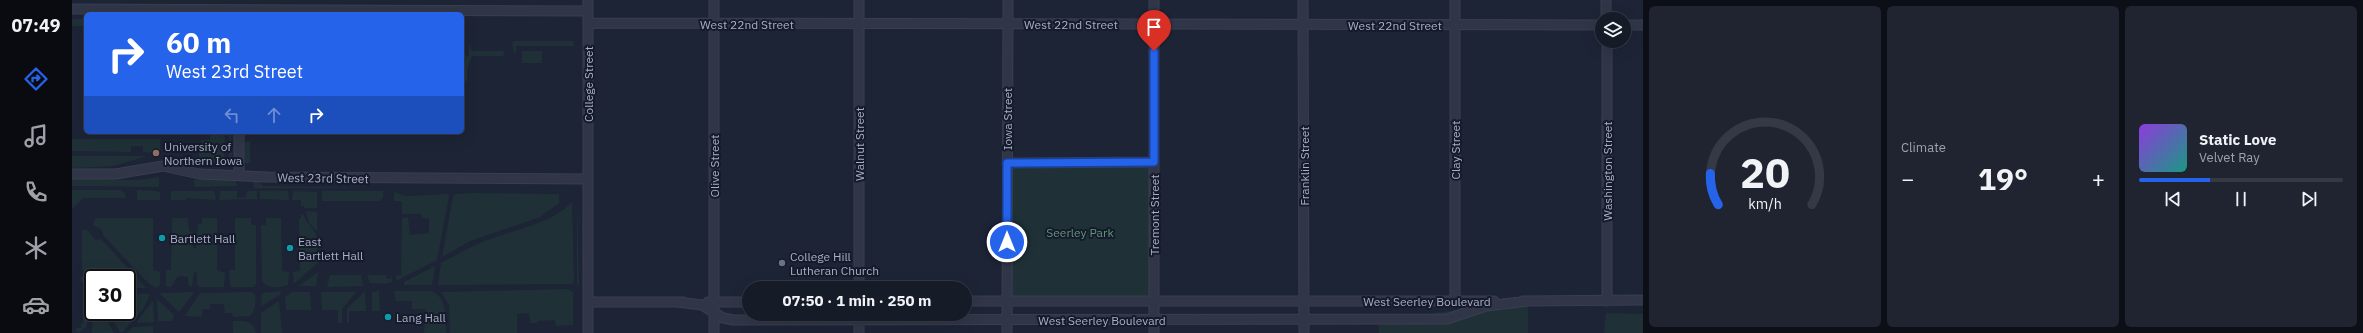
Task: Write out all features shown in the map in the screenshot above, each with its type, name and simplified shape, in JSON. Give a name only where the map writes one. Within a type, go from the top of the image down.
[{"type":"street","name":"College Street","points":[[588,0],[588,302]]},
{"type":"street","name":"Olive Street","points":[[714,0],[714,333]]},
{"type":"street","name":"Walnut Street","points":[[859,0],[859,281]]},
{"type":"street","name":"Iowa Street","points":[[1007,333],[1008,0]]},
{"type":"street","name":"Tremont Street","points":[[1154,0],[1154,333]]},
{"type":"street","name":"Franklin Street","points":[[1304,0],[1304,333]]},
{"type":"street","name":"Clay Street","points":[[1455,0],[1455,301]]},
{"type":"street","points":[[1606,0],[1606,12]]},
{"type":"street","points":[[72,9],[239,8],[588,11]]},
{"type":"street","name":"West 22nd Street","points":[[588,23],[1595,25]]},
{"type":"street","points":[[1631,25],[1643,25]]},
{"type":"street","name":"Washington Street","points":[[1606,48],[1607,301]]},
{"type":"street","points":[[239,134],[239,174]]},
{"type":"street","points":[[1007,163],[1154,162]]},
{"type":"street","name":"West 23rd Street","points":[[72,174],[116,174],[163,166],[199,174],[239,174],[268,177],[588,179]]},
{"type":"street","name":"West Seerley Boulevard","points":[[972,301],[1643,300]]},
{"type":"street","name":"West Seerley Boulevard","points":[[972,319],[1448,319],[1486,306],[1528,301]]},
{"type":"street","points":[[588,302],[588,333]]},
{"type":"street","name":"West Seerley Boulevard","points":[[588,302],[742,302]]},
{"type":"street","name":"West Seerley Boulevard","points":[[678,302],[702,305],[708,307],[714,313],[723,318],[742,320]]},
{"type":"street","points":[[859,321],[859,333]]},
{"type":"green space","points":[[72,19],[84,19],[84,26],[72,26]]},
{"type":"green space","points":[[515,41],[573,41],[574,46],[516,46],[516,52],[514,53],[512,43]]},
{"type":"green space","points":[[469,44],[472,51],[503,51],[505,54],[502,56],[472,56],[467,70],[467,81],[464,81],[464,57],[469,56]]},
{"type":"green space","points":[[522,51],[542,51],[542,63],[522,63]]},
{"type":"green space","points":[[210,134],[225,134],[224,163],[207,163],[199,159],[201,140],[210,140]]},
{"type":"green space","points":[[229,134],[231,134],[232,160],[229,162]]},
{"type":"green space","points":[[72,139],[160,139],[160,153],[143,152],[143,146],[131,146],[131,152],[72,151]]},
{"type":"green space","points":[[250,141],[250,163],[245,163],[245,142]]},
{"type":"green space","points":[[72,156],[147,156],[114,166],[72,168]]},
{"type":"green space","name":"Seerley Park","points":[[1154,162],[1154,301],[1007,301],[1007,163]]},
{"type":"green space","points":[[159,177],[159,187],[72,186],[72,179],[137,180]]},
{"type":"green space","points":[[194,180],[235,180],[237,186],[194,187]]},
{"type":"green space","points":[[253,181],[258,181],[263,186],[371,188],[254,188]]},
{"type":"green space","points":[[72,190],[121,190],[125,193],[126,198],[83,198],[72,209]]},
{"type":"green space","points":[[137,190],[156,191],[160,193],[160,200],[137,200]]},
{"type":"green space","points":[[171,191],[214,191],[216,200],[186,198],[186,200],[171,200]]},
{"type":"green space","points":[[220,191],[237,191],[237,198],[246,197],[247,191],[257,191],[257,199],[219,200]]},
{"type":"green space","points":[[260,191],[288,191],[289,200],[260,199]]},
{"type":"green space","points":[[293,191],[317,192],[317,208],[304,208],[304,206],[301,206],[301,200],[292,200]]},
{"type":"green space","points":[[322,191],[383,191],[383,198],[380,201],[322,201]]},
{"type":"green space","points":[[394,192],[406,196],[448,194],[449,196],[437,260],[396,281],[396,275],[401,275],[402,218],[408,217],[410,235],[429,233],[429,219],[422,218],[421,214],[402,214],[402,201],[394,201]]},
{"type":"green space","points":[[456,194],[559,194],[559,203],[540,217],[470,241],[442,257],[453,197]]},
{"type":"green space","points":[[577,199],[579,284],[577,285]]},
{"type":"green space","points":[[572,202],[574,282],[572,284],[438,285],[441,263],[482,242],[553,217]]},
{"type":"green space","points":[[306,211],[317,212],[317,231],[309,223]]},
{"type":"green space","points":[[301,214],[303,214],[313,229],[317,238],[311,238],[311,245],[317,246],[317,263],[294,284],[293,272],[300,271],[299,219],[301,219]]},
{"type":"green space","points":[[95,218],[153,218],[153,270],[160,272],[160,285],[156,288],[148,283],[103,235],[102,230],[93,225]]},
{"type":"green space","points":[[172,218],[188,218],[189,231],[193,233],[193,248],[196,248],[198,224],[202,224],[202,218],[217,218],[217,270],[225,273],[224,287],[199,287],[197,283],[197,273],[194,272],[192,287],[188,285],[188,277],[181,276],[177,277],[171,287],[166,287],[166,270],[171,270]]},
{"type":"green space","points":[[235,218],[251,218],[251,225],[256,225],[256,284],[254,287],[232,287],[230,285],[229,270],[235,270]]},
{"type":"green space","points":[[266,218],[281,218],[282,271],[289,272],[288,285],[285,286],[270,287],[262,281],[261,225],[266,225]]},
{"type":"green space","points":[[82,230],[87,230],[96,240],[101,239],[129,269],[84,269],[84,271],[82,270]]},
{"type":"green space","points":[[435,266],[432,285],[404,285],[404,282]]},
{"type":"green space","points":[[318,272],[316,286],[299,286]]},
{"type":"green space","points":[[330,275],[361,275],[363,286],[327,287]]},
{"type":"green space","points":[[367,275],[386,275],[386,278],[391,279],[392,275],[392,282],[385,284],[370,283]]},
{"type":"green space","points":[[81,276],[84,277],[84,295],[83,282],[81,282]]},
{"type":"green space","points":[[136,277],[146,288],[136,288]]},
{"type":"green space","points":[[568,289],[573,292],[573,325],[556,326],[555,320],[530,323],[529,313],[517,314],[517,333],[450,333],[449,305],[441,292]]},
{"type":"green space","points":[[281,291],[280,295],[261,306],[262,293]]},
{"type":"green space","points":[[365,291],[366,311],[349,311],[349,323],[347,323],[347,309]]},
{"type":"green space","points":[[379,291],[380,311],[372,311],[372,292]]},
{"type":"green space","points":[[394,291],[431,291],[436,294],[443,303],[446,333],[424,333],[426,309],[412,309],[412,301],[396,301]]},
{"type":"green space","points":[[252,292],[255,295],[255,303],[250,316],[233,317],[232,313],[225,313],[224,304],[210,304],[210,309],[203,309],[201,317],[185,316],[200,293]]},
{"type":"green space","points":[[292,292],[310,292],[311,310],[286,310],[285,297]]},
{"type":"green space","points":[[321,292],[356,292],[342,309],[342,323],[338,323],[338,310],[322,310]]},
{"type":"green space","points":[[136,293],[150,294],[143,309],[136,317]]},
{"type":"green space","points":[[194,293],[179,312],[160,294]]},
{"type":"green space","points":[[157,299],[174,315],[172,321],[158,321]]},
{"type":"green space","points":[[153,301],[154,322],[138,323],[137,321]]},
{"type":"green space","points":[[279,301],[282,333],[261,333],[261,313]]},
{"type":"green space","points":[[1528,301],[1528,333],[1379,333],[1379,320]]},
{"type":"green space","points":[[84,304],[84,321],[87,321],[87,326],[79,333],[76,331],[76,328],[81,328],[81,324],[83,323]]},
{"type":"green space","points":[[1606,313],[1643,314],[1643,333],[1604,333]]},
{"type":"green space","points":[[92,321],[108,321],[114,333],[92,333]]},
{"type":"green space","points":[[113,321],[133,321],[123,332],[120,332]]},
{"type":"green space","points":[[233,321],[244,321],[250,323],[255,329],[256,333],[233,333]]},
{"type":"green space","points":[[153,326],[153,333],[127,333],[133,327]]},
{"type":"place","name":"University of Northern Iowa","points":[[156,153]]},
{"type":"place","name":"Bartlett Hall","points":[[162,238]]},
{"type":"place","name":"East Bartlett Hall","points":[[290,248]]},
{"type":"place","name":"College Hill Lutheran Church","points":[[782,263]]},
{"type":"place","name":"Lang Hall","points":[[388,317]]},
{"type":"route","points":[[1007,242],[1007,163],[1154,162],[1154,51]]}]
